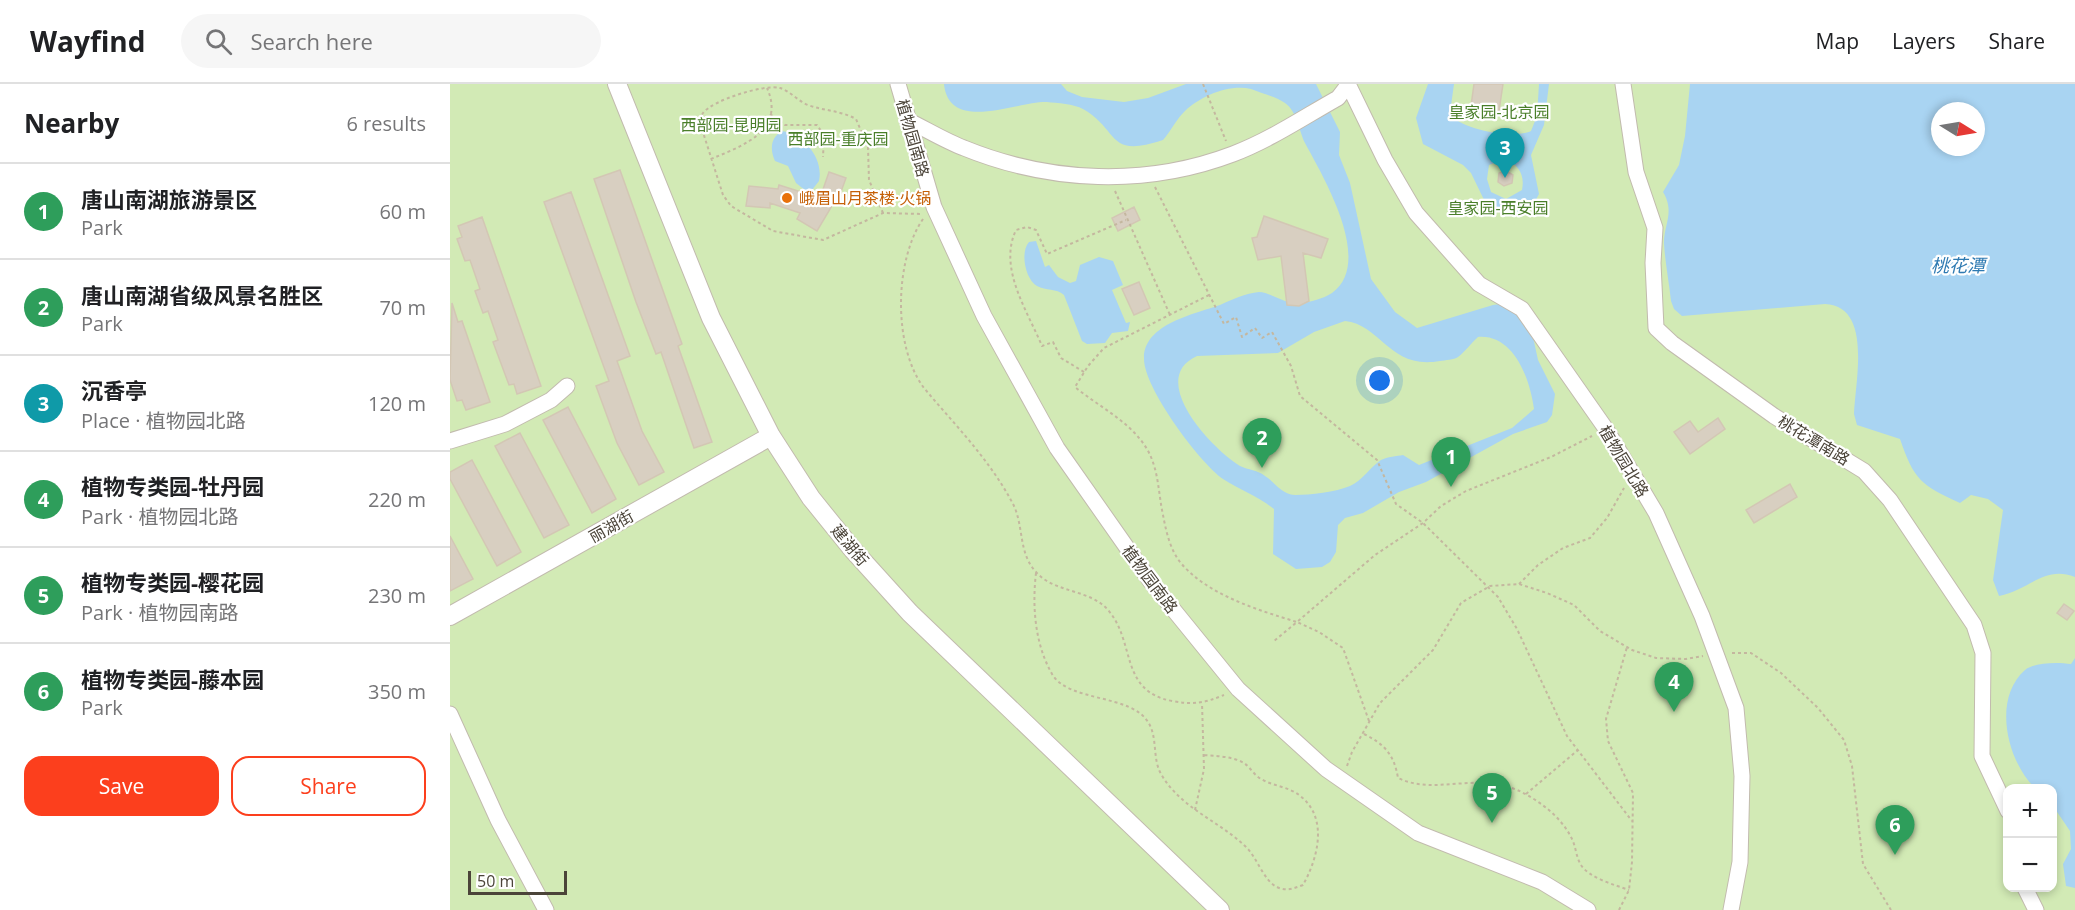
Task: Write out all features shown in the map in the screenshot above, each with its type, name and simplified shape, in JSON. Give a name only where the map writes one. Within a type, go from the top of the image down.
[{"type":"street","name":"建湖街","points":[[617,84],[711,318],[771,436],[811,498],[853,550],[910,613],[1220,910]]},
{"type":"street","name":"植物园南路","points":[[898,84],[934,207],[984,316],[1057,448],[1151,582],[1238,689],[1326,769],[1418,833],[1542,882],[1588,910]]},
{"type":"street","points":[[907,120],[963,148],[1004,162],[1070,175],[1109,178],[1150,176],[1232,154],[1338,98],[1348,84]]},
{"type":"street","name":"植物园北路","points":[[1348,84],[1416,213],[1479,284],[1522,309],[1606,429],[1656,513],[1702,616],[1736,708],[1742,776],[1740,862],[1731,910]]},
{"type":"street","name":"桃花潭南路","points":[[1623,84],[1636,172],[1655,228],[1653,287],[1656,328],[1672,343],[1774,416],[1864,471],[1890,500],[1974,625],[1983,653],[1982,756],[2003,802]]},
{"type":"street","points":[[450,441],[505,424],[551,400],[567,386]]},
{"type":"street","name":"丽湖街","points":[[450,616],[771,436]]},
{"type":"street","points":[[450,714],[498,820],[546,910]]},
{"type":"street","points":[[2027,892],[2036,910]]},
{"type":"path","points":[[1203,84],[1232,154]]},
{"type":"path","points":[[711,159],[754,140],[770,114],[772,99],[767,88]]},
{"type":"path","points":[[883,213],[869,180],[868,147],[864,132],[856,119],[841,111],[809,106],[782,89],[767,88],[753,90],[708,108],[701,116],[700,126],[723,195],[731,207],[773,231],[823,240],[883,213],[925,214],[915,229],[903,269],[903,319],[909,360],[919,382],[1002,483],[1016,508],[1023,547],[1036,573],[1050,583],[1102,604],[1111,613],[1141,687],[1151,695],[1192,705],[1238,689]]},
{"type":"path","points":[[770,114],[785,124],[817,125],[824,135],[823,157]]},
{"type":"path","points":[[1150,176],[1224,324],[1236,317],[1242,337],[1255,328],[1262,339],[1272,332],[1285,354],[1300,396],[1377,460],[1396,504],[1423,524],[1498,597],[1517,629],[1567,735],[1632,820]]},
{"type":"path","points":[[1109,178],[1170,315]]},
{"type":"path","points":[[1083,372],[1061,358],[1053,342],[1042,346],[1013,277],[1010,243],[1016,230],[1027,227],[1036,230],[1047,254],[1126,219]]},
{"type":"path","points":[[1209,295],[1104,348],[1083,372],[1075,387],[1115,414],[1146,448],[1159,481],[1169,539],[1180,561],[1199,579],[1221,592],[1249,606],[1319,632],[1343,648],[1369,721]]},
{"type":"path","points":[[1274,641],[1375,555],[1423,524],[1441,506],[1466,491],[1551,457],[1606,429]]},
{"type":"path","points":[[1519,584],[1538,565],[1563,548],[1590,538],[1607,518],[1633,474]]},
{"type":"path","points":[[1036,573],[1033,594],[1035,621],[1053,677],[1066,686],[1133,710],[1147,719],[1153,730],[1154,753],[1161,773],[1175,794],[1249,850],[1275,886],[1288,890],[1303,885],[1313,867],[1319,842],[1317,825],[1310,805],[1298,794],[1259,778],[1244,763],[1202,755]]},
{"type":"path","points":[[1343,780],[1352,752],[1380,703],[1433,650],[1461,603],[1490,586],[1519,584],[1574,605],[1600,632],[1627,647],[1656,658],[1686,659],[1716,653],[1751,653],[1782,672],[1818,708],[1844,740],[1852,766],[1863,864],[1891,910]]},
{"type":"path","points":[[1619,910],[1629,890],[1633,794],[1608,741],[1606,719],[1627,647]]},
{"type":"path","points":[[1195,810],[1202,786],[1202,703]]},
{"type":"path","points":[[1362,733],[1383,744],[1395,763],[1398,778],[1412,785],[1485,782],[1526,794],[1556,815],[1572,838],[1581,866],[1597,877],[1629,890]]},
{"type":"path","points":[[1526,794],[1578,750]]},
{"type":"green space","points":[[450,84],[2075,84],[2075,910],[450,910]]},
{"type":"water","points":[[944,84],[1061,84],[1067,91],[1082,97],[1124,102],[1148,98],[1186,84],[1316,84],[1340,132],[1339,155],[1350,183],[1371,279],[1395,312],[1417,328],[1493,305],[1507,303],[1523,312],[1533,337],[1538,360],[1555,394],[1552,415],[1547,422],[1513,434],[1426,482],[1399,492],[1363,513],[1345,518],[1338,525],[1336,552],[1330,562],[1322,567],[1296,569],[1273,554],[1274,509],[1223,479],[1187,441],[1153,388],[1146,372],[1144,359],[1146,347],[1152,337],[1172,322],[1244,295],[1259,292],[1289,302],[1311,301],[1332,293],[1344,279],[1348,261],[1347,240],[1341,218],[1292,111],[1273,97],[1251,89],[1234,88],[1207,96],[1185,111],[1163,140],[1132,146],[1116,140],[1095,117],[1075,106],[1047,102],[971,111],[958,108],[949,99]],"holes":[[[1345,321],[1358,324],[1397,353],[1423,362],[1456,358],[1478,337],[1491,338],[1501,343],[1518,361],[1529,385],[1534,409],[1512,428],[1419,465],[1403,455],[1389,457],[1381,460],[1350,486],[1323,493],[1295,495],[1282,490],[1262,474],[1240,466],[1214,445],[1189,413],[1181,396],[1178,380],[1183,367],[1197,356],[1278,353],[1314,332]]]},
{"type":"water","points":[[1428,84],[1454,84],[1450,113],[1455,119],[1475,128],[1500,133],[1531,131],[1537,116],[1539,84],[1549,84],[1544,125],[1531,155],[1539,194],[1532,207],[1512,214],[1487,206],[1471,173],[1463,165],[1423,144],[1416,118]],"holes":[[[1505,159],[1520,171],[1523,185],[1522,190],[1506,199],[1491,192],[1487,179],[1489,165]]]},
{"type":"water","name":"桃花潭","points":[[1690,84],[2075,84],[2075,577],[2064,574],[2046,576],[1999,596],[1993,580],[2003,510],[1988,499],[1971,495],[1960,503],[1936,491],[1915,473],[1900,439],[1857,425],[1854,414],[1858,366],[1856,331],[1850,318],[1840,308],[1825,304],[1682,316],[1674,309],[1664,243],[1669,212],[1663,192],[1679,165],[1685,136]]},
{"type":"water","points":[[782,131],[798,137],[815,156],[820,172],[819,181],[812,190],[806,191],[796,183],[788,166],[775,161],[772,144],[775,137]]},
{"type":"water","points":[[1036,241],[1045,267],[1049,265],[1058,277],[1070,283],[1076,281],[1080,265],[1099,257],[1113,261],[1123,285],[1112,290],[1126,323],[1130,322],[1128,331],[1112,333],[1105,343],[1087,344],[1082,341],[1064,295],[1058,291],[1037,286],[1029,278],[1024,258],[1026,246],[1029,242]]},
{"type":"water","points":[[2075,658],[2075,888],[2066,886],[2063,864],[2071,849],[2070,831],[2057,812],[2057,784],[2032,784],[2025,776],[2011,746],[2006,713],[2015,682],[2025,670],[2041,664],[2071,664]]},
{"type":"building","points":[[1474,84],[1503,84],[1499,111],[1471,106]]},
{"type":"building","points":[[620,170],[682,344],[678,346],[712,442],[694,448],[661,352],[656,354],[636,302],[594,179]]},
{"type":"building","points":[[1506,171],[1513,175],[1512,183],[1504,186],[1498,182],[1499,173]]},
{"type":"building","points":[[829,172],[846,178],[838,200],[836,199],[817,231],[797,219],[800,213],[770,203],[770,208],[746,206],[749,186],[778,189],[779,185],[820,198]]},
{"type":"building","points":[[571,192],[630,356],[617,361],[642,431],[664,472],[639,485],[617,443],[596,386],[609,381],[544,202]]},
{"type":"building","points":[[1134,207],[1140,220],[1118,231],[1112,218]]},
{"type":"building","points":[[1264,216],[1328,239],[1321,258],[1303,253],[1309,301],[1299,306],[1287,305],[1281,256],[1258,260],[1252,238],[1257,237]]},
{"type":"building","points":[[482,217],[541,386],[517,394],[514,384],[509,385],[493,342],[498,340],[488,311],[483,313],[475,291],[480,289],[470,260],[465,261],[457,239],[462,237],[458,226]]},
{"type":"building","points":[[1139,282],[1150,308],[1134,315],[1122,289]]},
{"type":"building","points":[[452,303],[458,322],[462,321],[490,402],[466,410],[462,400],[457,401],[450,380]]},
{"type":"building","points":[[568,407],[616,499],[592,513],[543,420]]},
{"type":"building","points":[[1718,418],[1725,429],[1690,454],[1674,432],[1690,421],[1698,432]]},
{"type":"building","points":[[520,433],[569,525],[544,538],[495,446]]},
{"type":"building","points":[[472,460],[521,552],[497,566],[450,479],[450,472]]},
{"type":"building","points":[[1790,484],[1797,497],[1754,523],[1746,510]]},
{"type":"building","points":[[450,536],[473,579],[450,591]]},
{"type":"building","points":[[2064,604],[2074,611],[2067,620],[2057,613]]},
{"type":"place","name":"沉香亭","points":[[1505,178]]},
{"type":"place","name":"峨眉山月茶楼·火锅","points":[[787,198]]},
{"type":"place","name":"唐山南湖省级风景名胜区","points":[[1262,468]]},
{"type":"place","name":"唐山南湖旅游景区","points":[[1451,487]]},
{"type":"place","name":"植物专类园-牡丹园","points":[[1674,712]]},
{"type":"place","name":"植物专类园-樱花园","points":[[1492,823]]},
{"type":"place","name":"植物专类园-藤本园","points":[[1895,855]]},
{"type":"park label","name":"皇家园-北京园","points":[[1499,112]]},
{"type":"park label","name":"西部园-昆明园","points":[[731,125]]},
{"type":"park label","name":"西部园-重庆园","points":[[838,139]]},
{"type":"park label","name":"皇家园-西安园","points":[[1498,208]]}]
